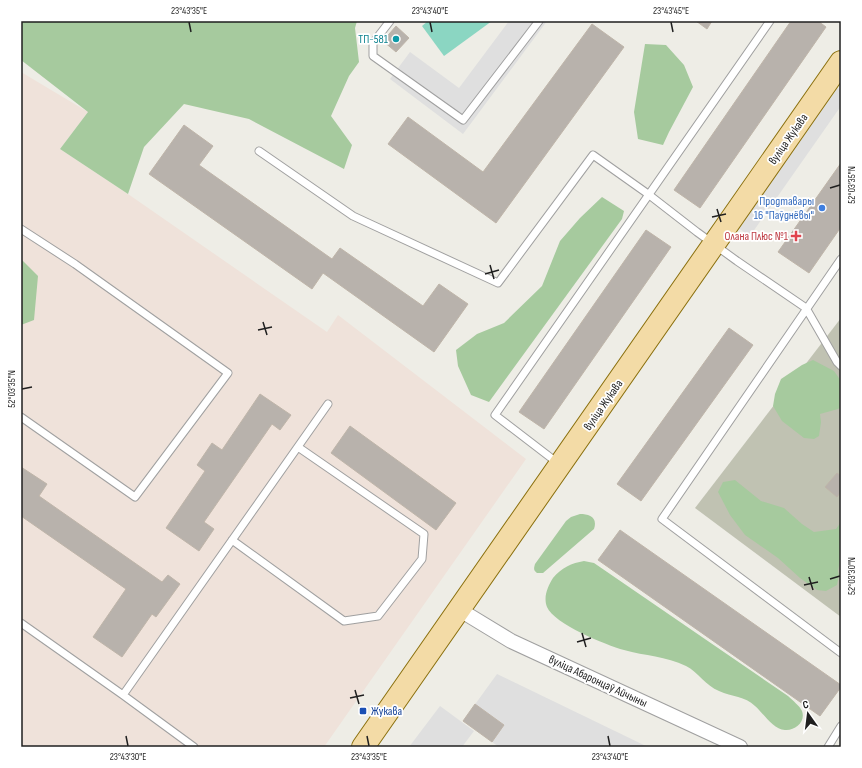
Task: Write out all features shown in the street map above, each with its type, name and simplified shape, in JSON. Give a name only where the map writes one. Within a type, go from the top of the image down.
[{"type":"main road","name":"вуліца Жукава","points":[[363,747],[841,62]]},
{"type":"street","name":"вуліца Абаронцаў Айчыны","points":[[460,610],[511,641],[740,747]]},
{"type":"lane","points":[[390,21],[373,44],[372,56],[463,120],[538,21]]},
{"type":"lane","points":[[561,465],[495,415],[770,21]]},
{"type":"lane","points":[[259,151],[353,216],[498,283],[593,155],[714,244],[806,308],[837,362],[841,366]]},
{"type":"lane","points":[[21,229],[75,264],[228,373],[135,497],[21,417]]},
{"type":"lane","points":[[841,259],[662,519],[841,653]]},
{"type":"lane","points":[[123,695],[328,404]]},
{"type":"lane","points":[[232,540],[344,621],[378,616],[422,559],[424,534],[298,447]]},
{"type":"lane","points":[[21,623],[194,747]]},
{"type":"lane","points":[[828,747],[841,726]]},
{"type":"shaded area","points":[[509,21],[547,21],[463,134],[390,79],[410,52],[459,88]]},
{"type":"shaded area","points":[[21,72],[88,112],[60,149],[128,194],[327,332],[338,315],[526,459],[324,747],[21,747]]},
{"type":"shaded area","points":[[836,87],[841,90],[841,106],[750,236],[738,228]]},
{"type":"shaded area","points":[[841,318],[841,617],[695,508]]},
{"type":"shaded area","points":[[497,674],[648,747],[499,747],[463,721]]},
{"type":"shaded area","points":[[440,706],[474,731],[462,747],[409,747]]},
{"type":"green space","points":[[21,21],[357,21],[355,28],[359,62],[349,76],[331,116],[352,145],[344,169],[249,119],[184,104],[144,147],[128,194],[60,149],[88,112],[21,60]]},
{"type":"green space","points":[[428,21],[492,21],[444,56],[422,26]]},
{"type":"green space","points":[[645,44],[666,45],[684,65],[693,87],[663,145],[638,139],[634,112]]},
{"type":"green space","points":[[602,197],[624,211],[622,219],[489,402],[471,395],[458,366],[456,350],[477,334],[504,323],[542,286],[560,241],[580,218]]},
{"type":"green space","points":[[21,259],[38,276],[34,320],[21,325]]},
{"type":"green space","points":[[813,360],[834,371],[841,381],[841,407],[820,414],[821,422],[819,436],[814,439],[804,438],[782,421],[773,406],[775,394],[781,379],[802,365]]},
{"type":"green space","points":[[735,480],[761,501],[784,508],[802,524],[814,532],[836,529],[841,522],[841,555],[837,585],[826,591],[817,590],[800,578],[778,558],[745,535],[730,515],[718,492],[723,482]]},
{"type":"green space","points":[[580,514],[587,515],[594,519],[594,529],[543,573],[537,573],[534,570],[535,564],[566,521],[571,517]]},
{"type":"green space","points":[[584,561],[594,563],[788,696],[802,711],[803,715],[799,725],[789,730],[781,729],[773,724],[747,700],[714,689],[686,666],[671,660],[616,647],[581,633],[559,620],[547,607],[546,596],[548,588],[553,578],[560,571],[575,563]]},
{"type":"building","points":[[696,21],[712,21],[707,29]]},
{"type":"building","points":[[791,21],[818,21],[826,27],[700,208],[674,190]]},
{"type":"building","points":[[592,24],[624,47],[496,223],[388,144],[408,117],[483,172]]},
{"type":"building","name":"ТП-581","points":[[396,26],[409,38],[396,52],[383,41]]},
{"type":"building","points":[[184,125],[213,146],[199,165],[332,259],[340,248],[423,306],[439,284],[468,304],[434,352],[323,273],[312,289],[149,174]]},
{"type":"building","points":[[841,163],[841,227],[809,273],[778,252]]},
{"type":"building","points":[[646,230],[671,247],[544,429],[519,412]]},
{"type":"building","points":[[729,328],[753,345],[641,501],[617,484]]},
{"type":"building","points":[[260,394],[291,415],[280,430],[272,424],[204,522],[214,529],[199,551],[166,528],[205,471],[197,465],[212,443],[222,450]]},
{"type":"building","points":[[350,426],[456,503],[436,530],[331,453]]},
{"type":"building","points":[[21,467],[47,484],[39,496],[162,582],[168,575],[180,584],[156,617],[152,614],[122,657],[93,637],[126,589],[21,516]]},
{"type":"building","points":[[837,473],[841,476],[841,492],[837,497],[825,487]]},
{"type":"building","points":[[620,530],[841,685],[820,716],[598,560]]},
{"type":"building","points":[[475,704],[504,725],[492,742],[463,721]]},
{"type":"place","name":"ТП-581","points":[[396,39]]},
{"type":"place","name":"Продтавары 16 \"Паўднёвы\"","points":[[822,208]]},
{"type":"place","name":"Олана Плюс №1","points":[[796,236]]},
{"type":"place","name":"Жукава","points":[[363,711]]}]
